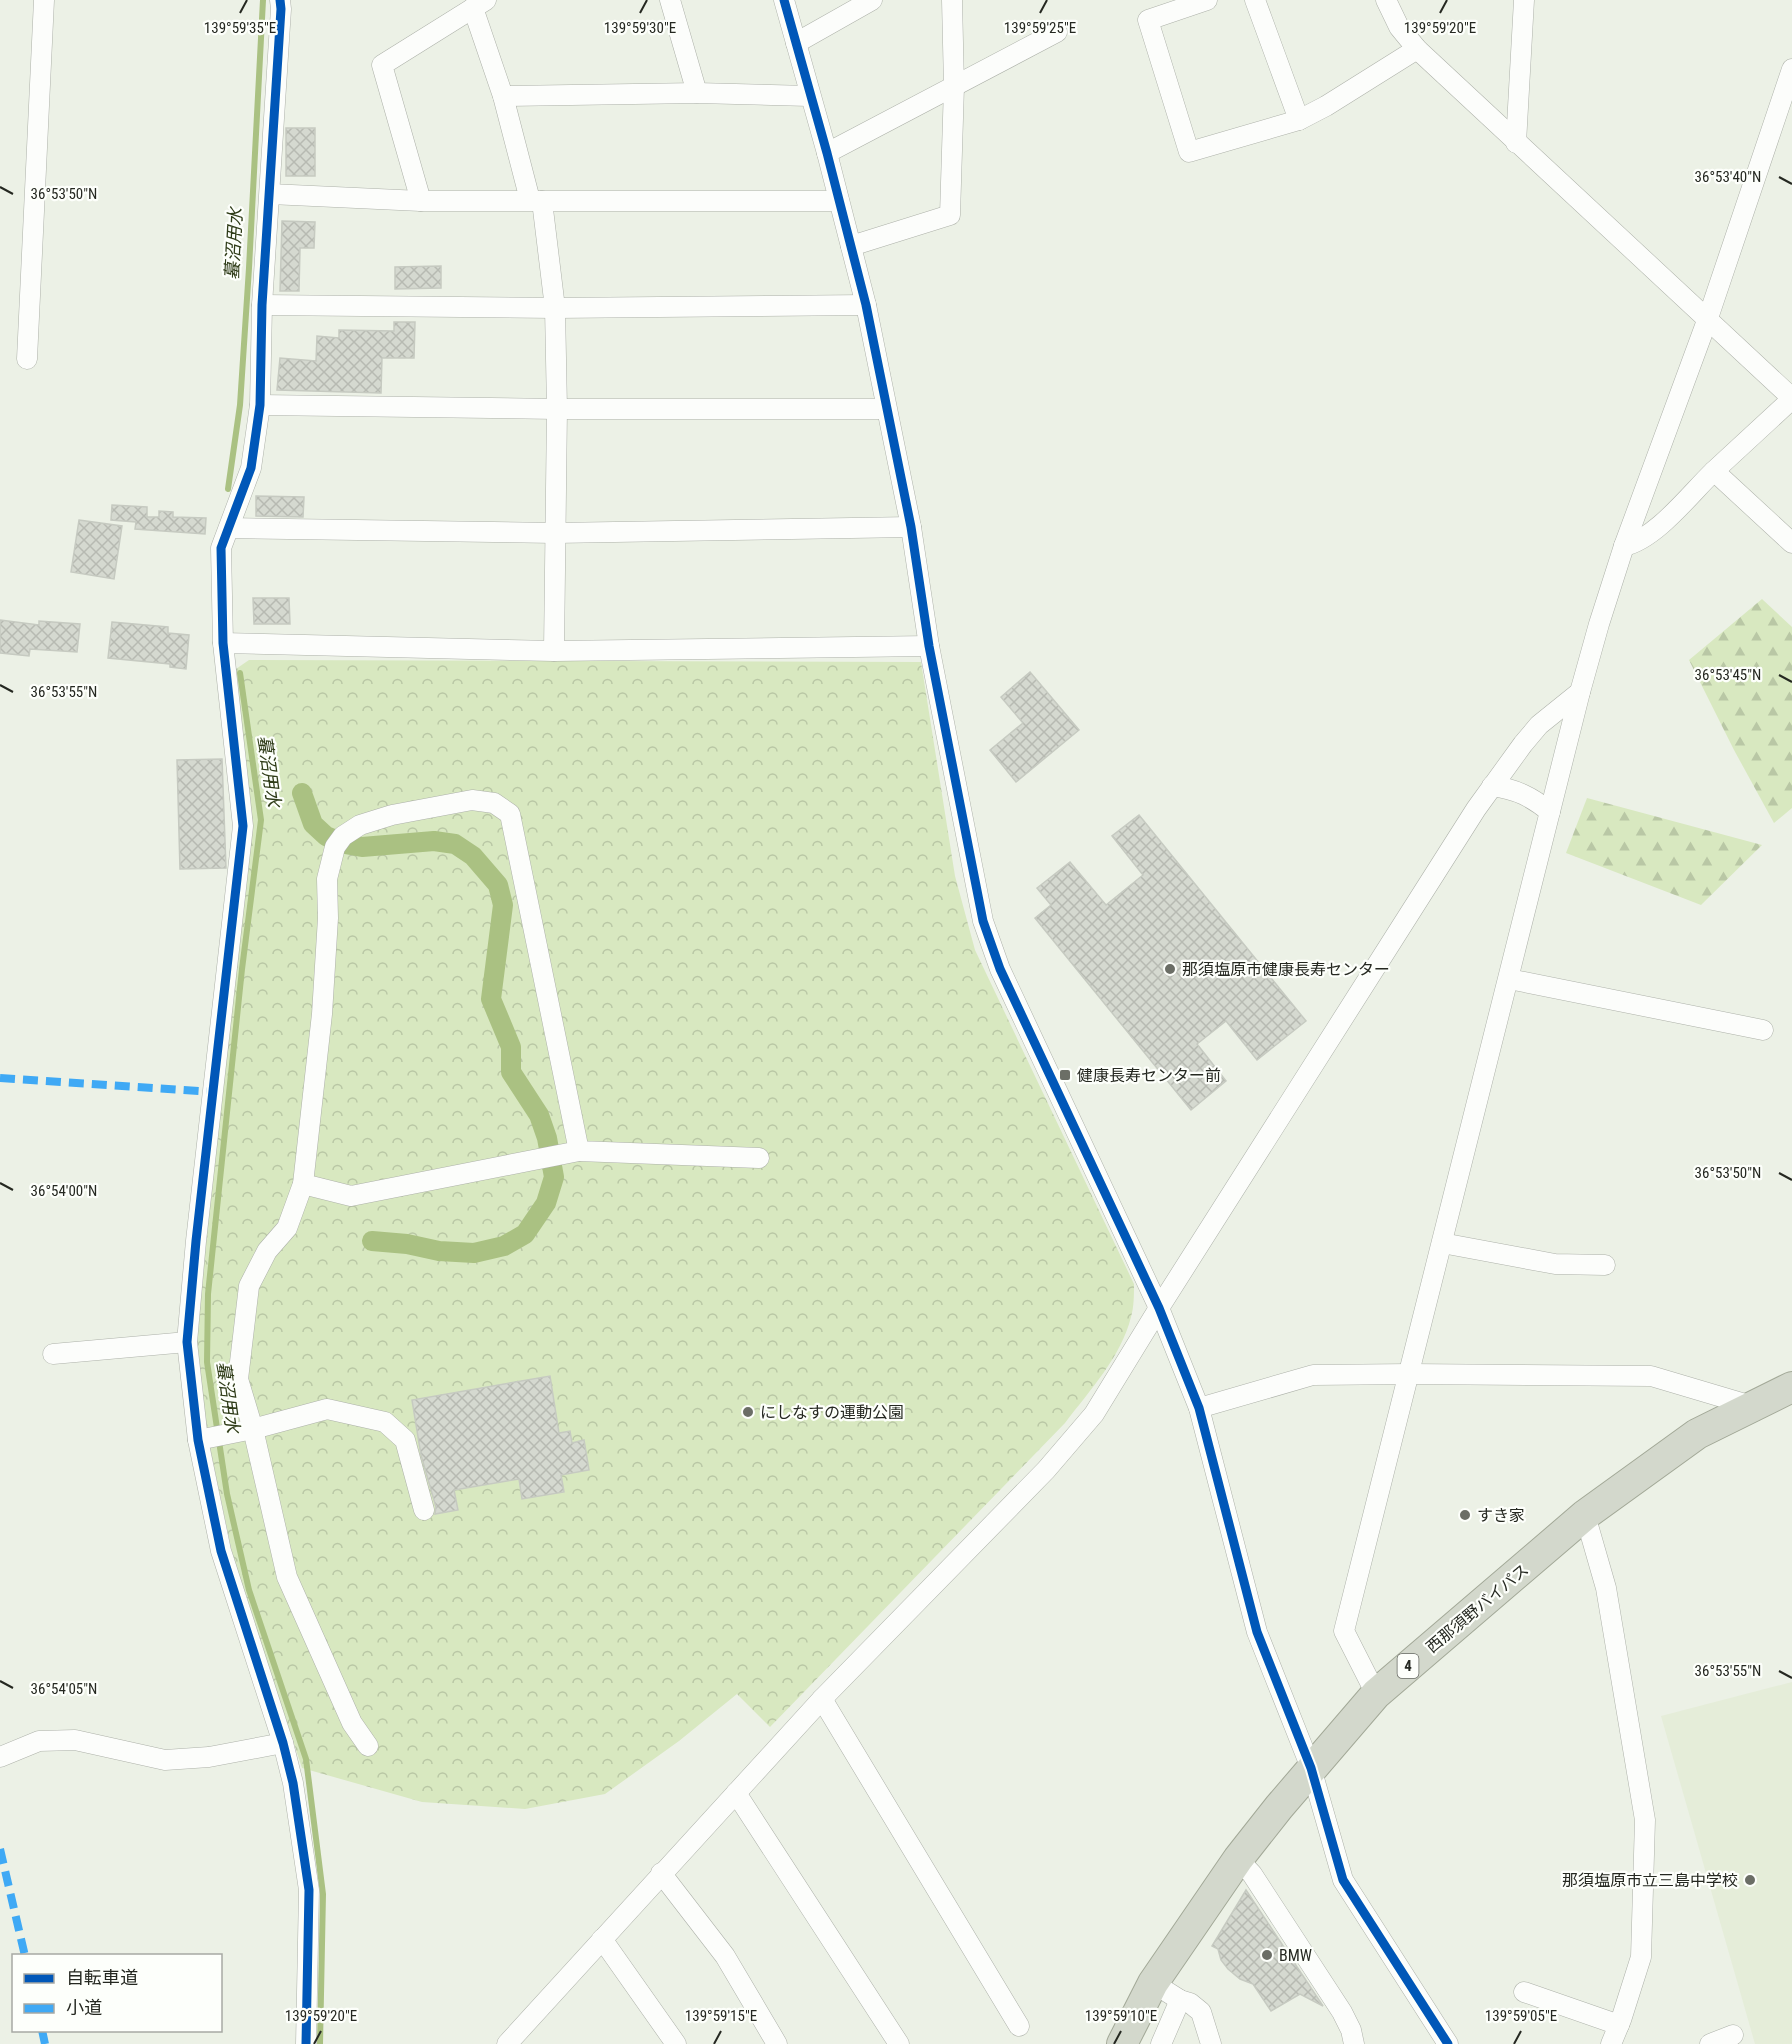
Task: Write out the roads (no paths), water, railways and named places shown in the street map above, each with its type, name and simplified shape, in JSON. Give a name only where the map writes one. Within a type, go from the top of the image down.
[{"type":"highway","name":"西那須野バイパス","points":[[1122,2044],[1154,1983],[1238,1859],[1311,1768],[1376,1694],[1585,1515],[1697,1434],[1792,1387]]},
{"type":"street","points":[[27,359],[44,0]]},
{"type":"street","points":[[280,0],[262,305],[260,405],[252,468],[221,548],[223,643],[243,826],[196,1241],[188,1342],[198,1440],[220,1551],[283,1743],[293,1783],[309,1890],[306,2044]]},
{"type":"street","points":[[670,0],[697,93]]},
{"type":"street","points":[[784,0],[866,305],[911,527],[929,646],[983,921],[1000,969],[1159,1308],[1199,1408],[1257,1632],[1311,1768],[1343,1880],[1448,2044]]},
{"type":"street","points":[[796,43],[872,0]]},
{"type":"street","points":[[851,246],[950,215],[954,86],[952,0]]},
{"type":"street","points":[[1207,0],[1148,20],[1189,152],[1299,120],[1326,106],[1417,49]]},
{"type":"street","points":[[1255,0],[1299,120]]},
{"type":"street","points":[[1386,0],[1399,27],[1417,49],[1516,143],[1708,318],[1792,399],[1714,471],[1651,534],[1624,546]]},
{"type":"street","points":[[1516,143],[1524,0]]},
{"type":"street","points":[[421,201],[382,64],[480,4],[503,96],[536,200],[555,308],[557,409],[554,651]]},
{"type":"street","points":[[826,153],[1057,32]]},
{"type":"street","points":[[1376,1694],[1344,1630],[1580,692],[1624,546],[1708,318],[1792,69]]},
{"type":"street","points":[[503,96],[697,93],[809,96]]},
{"type":"street","points":[[270,194],[421,201],[839,201]]},
{"type":"street","points":[[262,305],[555,308],[866,305]]},
{"type":"street","points":[[260,405],[557,409],[886,409]]},
{"type":"street","points":[[1714,471],[1792,543]]},
{"type":"street","points":[[229,528],[555,533],[911,527]]},
{"type":"street","points":[[223,643],[554,651],[929,646]]},
{"type":"street","points":[[507,2044],[822,1699],[1038,1478],[1094,1414],[1159,1308],[1492,786],[1539,725],[1580,692]]},
{"type":"street","points":[[1492,786],[1521,792],[1550,813]]},
{"type":"street","points":[[368,1746],[352,1723],[286,1577],[253,1429],[238,1379],[249,1286],[267,1251],[287,1228],[303,1184],[322,1014],[328,918],[327,879],[335,847],[344,836],[360,825],[392,815],[472,800],[494,803],[510,814],[579,1151]]},
{"type":"street","points":[[1509,979],[1763,1030]]},
{"type":"street","points":[[303,1184],[351,1196],[579,1151],[759,1158]]},
{"type":"street","points":[[1442,1244],[1555,1264],[1605,1265]]},
{"type":"street","points":[[53,1354],[188,1342]]},
{"type":"street","points":[[1199,1408],[1313,1375],[1410,1374],[1651,1376],[1752,1406]]},
{"type":"street","points":[[198,1440],[253,1429],[327,1409],[386,1422],[405,1440],[424,1510]]},
{"type":"street","points":[[1585,1515],[1606,1588],[1646,1820],[1641,1957],[1611,2044]]},
{"type":"street","points":[[822,1699],[1019,2026]]},
{"type":"street","points":[[0,1757],[39,1742],[75,1740],[165,1760],[209,1757],[283,1743]]},
{"type":"street","points":[[736,1793],[899,2044]]},
{"type":"street","points":[[1238,1859],[1252,1874],[1342,2012],[1354,2044]]},
{"type":"street","points":[[661,1873],[725,1956],[777,2044]]},
{"type":"street","points":[[602,1939],[676,2044]]},
{"type":"street","points":[[1154,1983],[1180,2000],[1190,2003],[1201,2012],[1211,2044]]},
{"type":"street","points":[[1524,1992],[1619,2025]]},
{"type":"street","points":[[1161,2044],[1180,2000]]},
{"type":"street","points":[[1710,2044],[1733,2035]]},
{"type":"waterway","name":"蟇沼用水","points":[[228,489],[240,405],[263,0]]},
{"type":"waterway","name":"蟇沼用水","points":[[240,673],[261,820],[242,969],[208,1294],[207,1362],[227,1494],[249,1590],[306,1759],[323,1894],[320,2044]]},
{"type":"waterway","points":[[302,793],[313,824],[326,836],[345,844],[362,847],[434,841],[455,844],[473,856],[498,885],[503,905],[491,999],[511,1047],[511,1072],[539,1115],[547,1138],[554,1177],[546,1203],[525,1234],[504,1246],[474,1253],[439,1251],[407,1244],[372,1241]]},
{"type":"place","name":"那須塩原市健康長寿センター","points":[[1170,969]]},
{"type":"place","name":"健康長寿センター前","points":[[1065,1075]]},
{"type":"place","name":"にしなすの運動公園","points":[[748,1412]]},
{"type":"place","name":"すき家","points":[[1465,1515]]},
{"type":"place","name":"那須塩原市立三島中学校","points":[[1750,1880]]},
{"type":"place","name":"BMW","points":[[1267,1955]]}]
